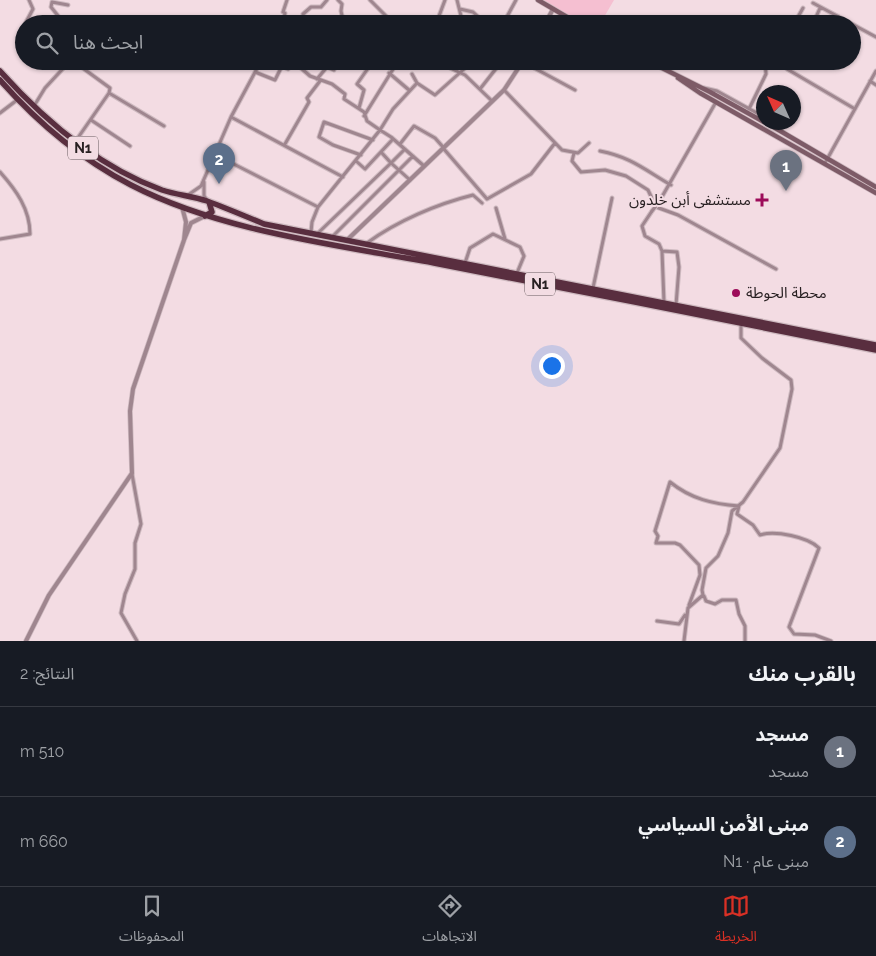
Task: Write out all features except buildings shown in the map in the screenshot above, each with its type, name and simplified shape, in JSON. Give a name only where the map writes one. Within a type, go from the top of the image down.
[{"type":"highway","name":"N1","points":[[0,71],[33,106],[75,142],[118,170],[161,190],[209,202],[264,224],[876,345]]},
{"type":"highway","name":"N1","points":[[0,80],[17,100],[55,134],[98,165],[132,186],[205,216],[316,241],[876,350]]},
{"type":"highway","points":[[182,207],[178,203],[178,199],[186,195]]},
{"type":"highway","points":[[205,216],[212,212],[209,202]]},
{"type":"main road","points":[[538,0],[562,15]]},
{"type":"main road","points":[[664,70],[716,102],[876,187]]},
{"type":"main road","points":[[678,78],[702,88],[756,118]]},
{"type":"main road","points":[[780,131],[876,193]]},
{"type":"street","points":[[29,0],[33,9],[30,15]]},
{"type":"street","points":[[285,15],[283,12],[287,0]]},
{"type":"street","points":[[303,14],[311,7],[321,6],[327,0]]},
{"type":"street","points":[[338,0],[342,4],[342,15]]},
{"type":"street","points":[[370,0],[385,15]]},
{"type":"street","points":[[439,15],[445,0]]},
{"type":"street","points":[[457,0],[461,15]]},
{"type":"street","points":[[508,15],[516,0]]},
{"type":"street","points":[[58,15],[51,7],[52,2],[68,5]]},
{"type":"street","points":[[813,3],[834,15]]},
{"type":"street","points":[[799,15],[803,8]]},
{"type":"street","points":[[817,15],[820,8]]},
{"type":"street","points":[[460,9],[472,12],[476,15]]},
{"type":"street","points":[[550,15],[553,10]]},
{"type":"street","points":[[861,29],[876,37]]},
{"type":"street","points":[[33,106],[45,88],[63,70]]},
{"type":"street","points":[[75,142],[109,93],[110,88],[85,70]]},
{"type":"street","points":[[186,195],[201,186],[205,172],[231,117],[256,72],[275,80],[280,70]]},
{"type":"street","points":[[305,70],[318,80],[332,84],[345,94],[344,99],[364,112],[364,117],[393,138],[425,167]]},
{"type":"street","points":[[285,144],[306,110],[309,102],[307,98],[325,70]]},
{"type":"street","points":[[359,108],[364,90],[357,84],[366,70]]},
{"type":"street","points":[[364,117],[391,70]]},
{"type":"street","points":[[454,70],[461,73],[492,101]]},
{"type":"street","points":[[412,74],[417,83],[435,95],[464,70]]},
{"type":"street","points":[[480,89],[495,70]]},
{"type":"street","points":[[347,240],[504,90],[518,70]]},
{"type":"street","points":[[538,70],[576,90]]},
{"type":"street","points":[[749,108],[766,74],[766,70]]},
{"type":"street","points":[[789,70],[855,109]]},
{"type":"street","points":[[827,161],[876,71]]},
{"type":"street","points":[[389,73],[410,90]]},
{"type":"street","points":[[870,81],[876,85]]},
{"type":"street","points":[[314,233],[312,222],[318,207],[373,140],[392,109],[417,83]]},
{"type":"street","points":[[702,88],[717,91],[756,112]]},
{"type":"street","points":[[504,90],[564,151],[580,152],[589,143]]},
{"type":"street","points":[[109,93],[164,126]]},
{"type":"street","points":[[0,113],[17,100]]},
{"type":"street","points":[[664,303],[662,251],[660,244],[645,236],[642,226],[671,185],[716,102]]},
{"type":"street","points":[[231,117],[285,144],[343,177]]},
{"type":"street","points":[[90,120],[130,146]]},
{"type":"street","points":[[361,155],[333,145],[319,137],[324,122],[373,140]]},
{"type":"street","points":[[400,144],[414,126],[434,138],[487,199],[531,174],[555,143]]},
{"type":"street","points":[[356,161],[365,169],[393,138]]},
{"type":"street","points":[[314,233],[405,149]]},
{"type":"street","points":[[600,151],[631,160],[671,185]]},
{"type":"street","points":[[381,152],[410,180]]},
{"type":"street","points":[[574,153],[572,161],[581,172],[605,170],[626,176],[648,190],[656,207],[678,215],[776,269]]},
{"type":"street","points":[[214,154],[318,207]]},
{"type":"street","points":[[331,237],[413,156]]},
{"type":"street","points":[[0,172],[19,193],[30,224],[30,234],[0,239]]},
{"type":"street","points":[[205,172],[203,192],[209,202]]},
{"type":"street","points":[[367,243],[390,229],[456,199],[473,195],[482,203]]},
{"type":"street","points":[[592,289],[612,198]]},
{"type":"street","points":[[182,207],[186,222],[184,240]]},
{"type":"street","points":[[496,208],[505,240]]},
{"type":"street","points":[[137,641],[121,613],[124,594],[135,569],[135,543],[141,524],[132,472],[130,410],[132,389],[191,223],[205,216]]},
{"type":"street","points":[[465,263],[470,248],[493,234],[520,247],[524,256],[517,274]]},
{"type":"street","points":[[662,251],[677,252],[679,267],[676,305]]},
{"type":"street","points":[[741,324],[741,338],[762,358],[791,380],[792,389],[780,448],[740,506],[737,514],[753,525],[760,535],[774,534],[790,537],[814,544],[819,548],[789,627],[794,634],[815,635],[831,641]]},
{"type":"street","points":[[26,641],[49,595],[132,472]]},
{"type":"street","points":[[658,621],[679,624],[688,608],[700,575],[699,565],[680,545],[675,543],[656,543],[658,536],[654,531],[670,482],[690,496],[702,501],[740,506]]},
{"type":"street","points":[[740,506],[732,511],[728,533],[718,556],[706,568],[702,590],[706,601],[715,604],[722,600],[736,600],[739,614],[745,626],[745,641]]},
{"type":"street","points":[[684,641],[688,608],[704,595]]},
{"type":"shaded area","points":[[543,0],[614,0],[605,15],[568,15]]},
{"type":"place","name":"مبنى الأمن السياسي","points":[[219,184]]},
{"type":"place","name":"مسجد","points":[[786,191]]},
{"type":"place","name":"مستشفى أبن خلدون","points":[[762,200]]},
{"type":"place","name":"محطة الحوطة","points":[[736,293]]}]
